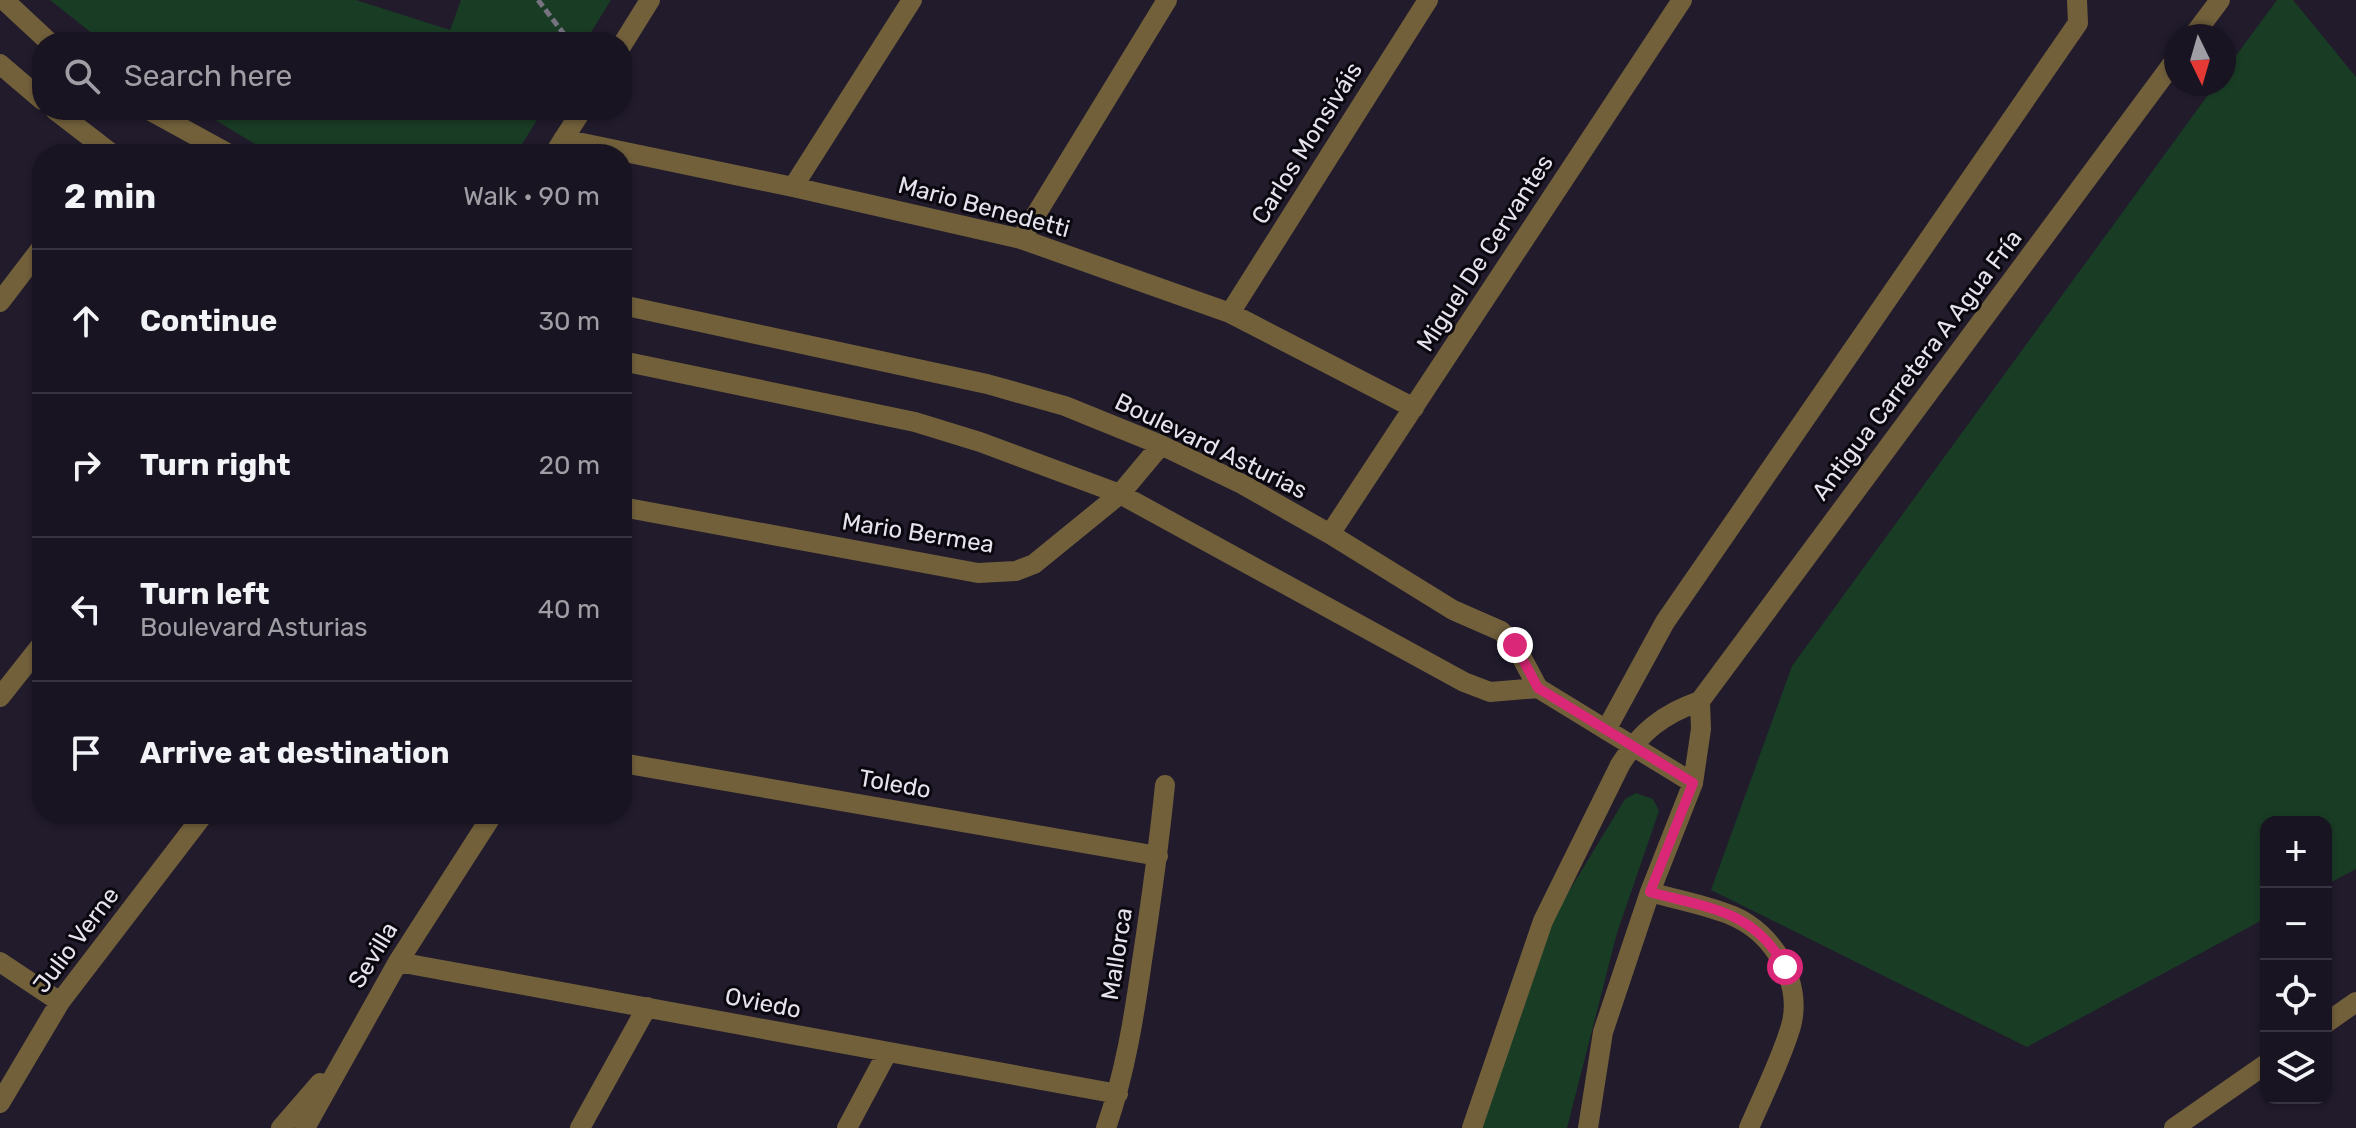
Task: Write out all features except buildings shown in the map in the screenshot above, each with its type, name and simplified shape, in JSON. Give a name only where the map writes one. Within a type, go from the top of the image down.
[{"type":"street","points":[[4,0],[38,32]]},
{"type":"street","points":[[630,32],[650,0]]},
{"type":"street","points":[[793,187],[912,0]]},
{"type":"street","points":[[1021,239],[1167,0]]},
{"type":"street","name":"Carlos Monsiváis","points":[[1230,313],[1428,0]]},
{"type":"street","name":"Miguel De Cervantes","points":[[1330,534],[1682,0]]},
{"type":"street","points":[[1606,730],[1665,622],[2078,23],[2077,0]]},
{"type":"street","points":[[2202,24],[2220,0]]},
{"type":"street","points":[[0,64],[32,91]]},
{"type":"street","name":"Antigua Carretera A Agua Fría","points":[[1700,701],[2164,75]]},
{"type":"street","points":[[68,120],[99,144]]},
{"type":"street","points":[[167,120],[211,144]]},
{"type":"street","points":[[561,144],[576,120]]},
{"type":"street","name":"Mario Benedetti","points":[[632,159],[793,187],[1021,239],[1230,313],[1414,408]]},
{"type":"street","points":[[0,302],[32,260]]},
{"type":"street","name":"Boulevard Asturias","points":[[632,307],[987,384],[1065,406],[1161,445],[1242,484],[1453,610],[1501,631],[1515,645],[1538,688]]},
{"type":"street","points":[[632,363],[915,422],[980,442],[1120,494],[1464,682],[1490,692],[1538,688],[1693,783]]},
{"type":"street","name":"Mario Bermea","points":[[632,509],[997,574],[1034,564],[1120,494],[1161,445]]},
{"type":"street","points":[[0,697],[32,657]]},
{"type":"street","points":[[1472,1128],[1543,921],[1620,765],[1632,746],[1662,717],[1700,701],[1698,756],[1693,783],[1650,892],[1603,1032],[1588,1128]]},
{"type":"street","name":"Toledo","points":[[632,765],[1158,856]]},
{"type":"street","name":"Mallorca","points":[[1106,1128],[1118,1094],[1138,989],[1165,785]]},
{"type":"street","name":"Julio Verne","points":[[0,1103],[60,1002],[196,824]]},
{"type":"street","name":"Sevilla","points":[[305,1128],[398,962],[487,824]]},
{"type":"street","points":[[1650,892],[1748,923],[1776,951],[1785,967],[1792,995],[1792,1024],[1749,1128]]},
{"type":"street","points":[[0,962],[60,1002]]},
{"type":"street","name":"Oviedo","points":[[398,962],[1118,1094]]},
{"type":"street","points":[[2332,1019],[2356,1002]]},
{"type":"street","points":[[580,1128],[647,1007]]},
{"type":"street","points":[[281,1128],[347,1053]]},
{"type":"street","points":[[847,1128],[887,1053]]},
{"type":"street","points":[[2174,1128],[2260,1068]]},
{"type":"path","points":[[538,0],[562,32]]},
{"type":"green space","points":[[50,0],[356,0],[450,30],[461,0],[611,0],[591,32],[90,32]]},
{"type":"green space","points":[[2277,0],[2293,0],[2356,77],[2356,869],[2332,882],[2332,816],[2260,816],[2260,921],[2027,1047],[1711,890],[1792,666],[2207,96],[2236,96],[2236,56]]},
{"type":"green space","points":[[215,120],[537,120],[522,144],[255,144]]},
{"type":"green space","points":[[1636,793],[1653,799],[1659,811],[1617,933],[1567,1128],[1479,1128],[1549,924],[1625,799]]},
{"type":"route","points":[[1515,645],[1538,688],[1693,783],[1650,892],[1748,923],[1776,951],[1785,967]]}]
